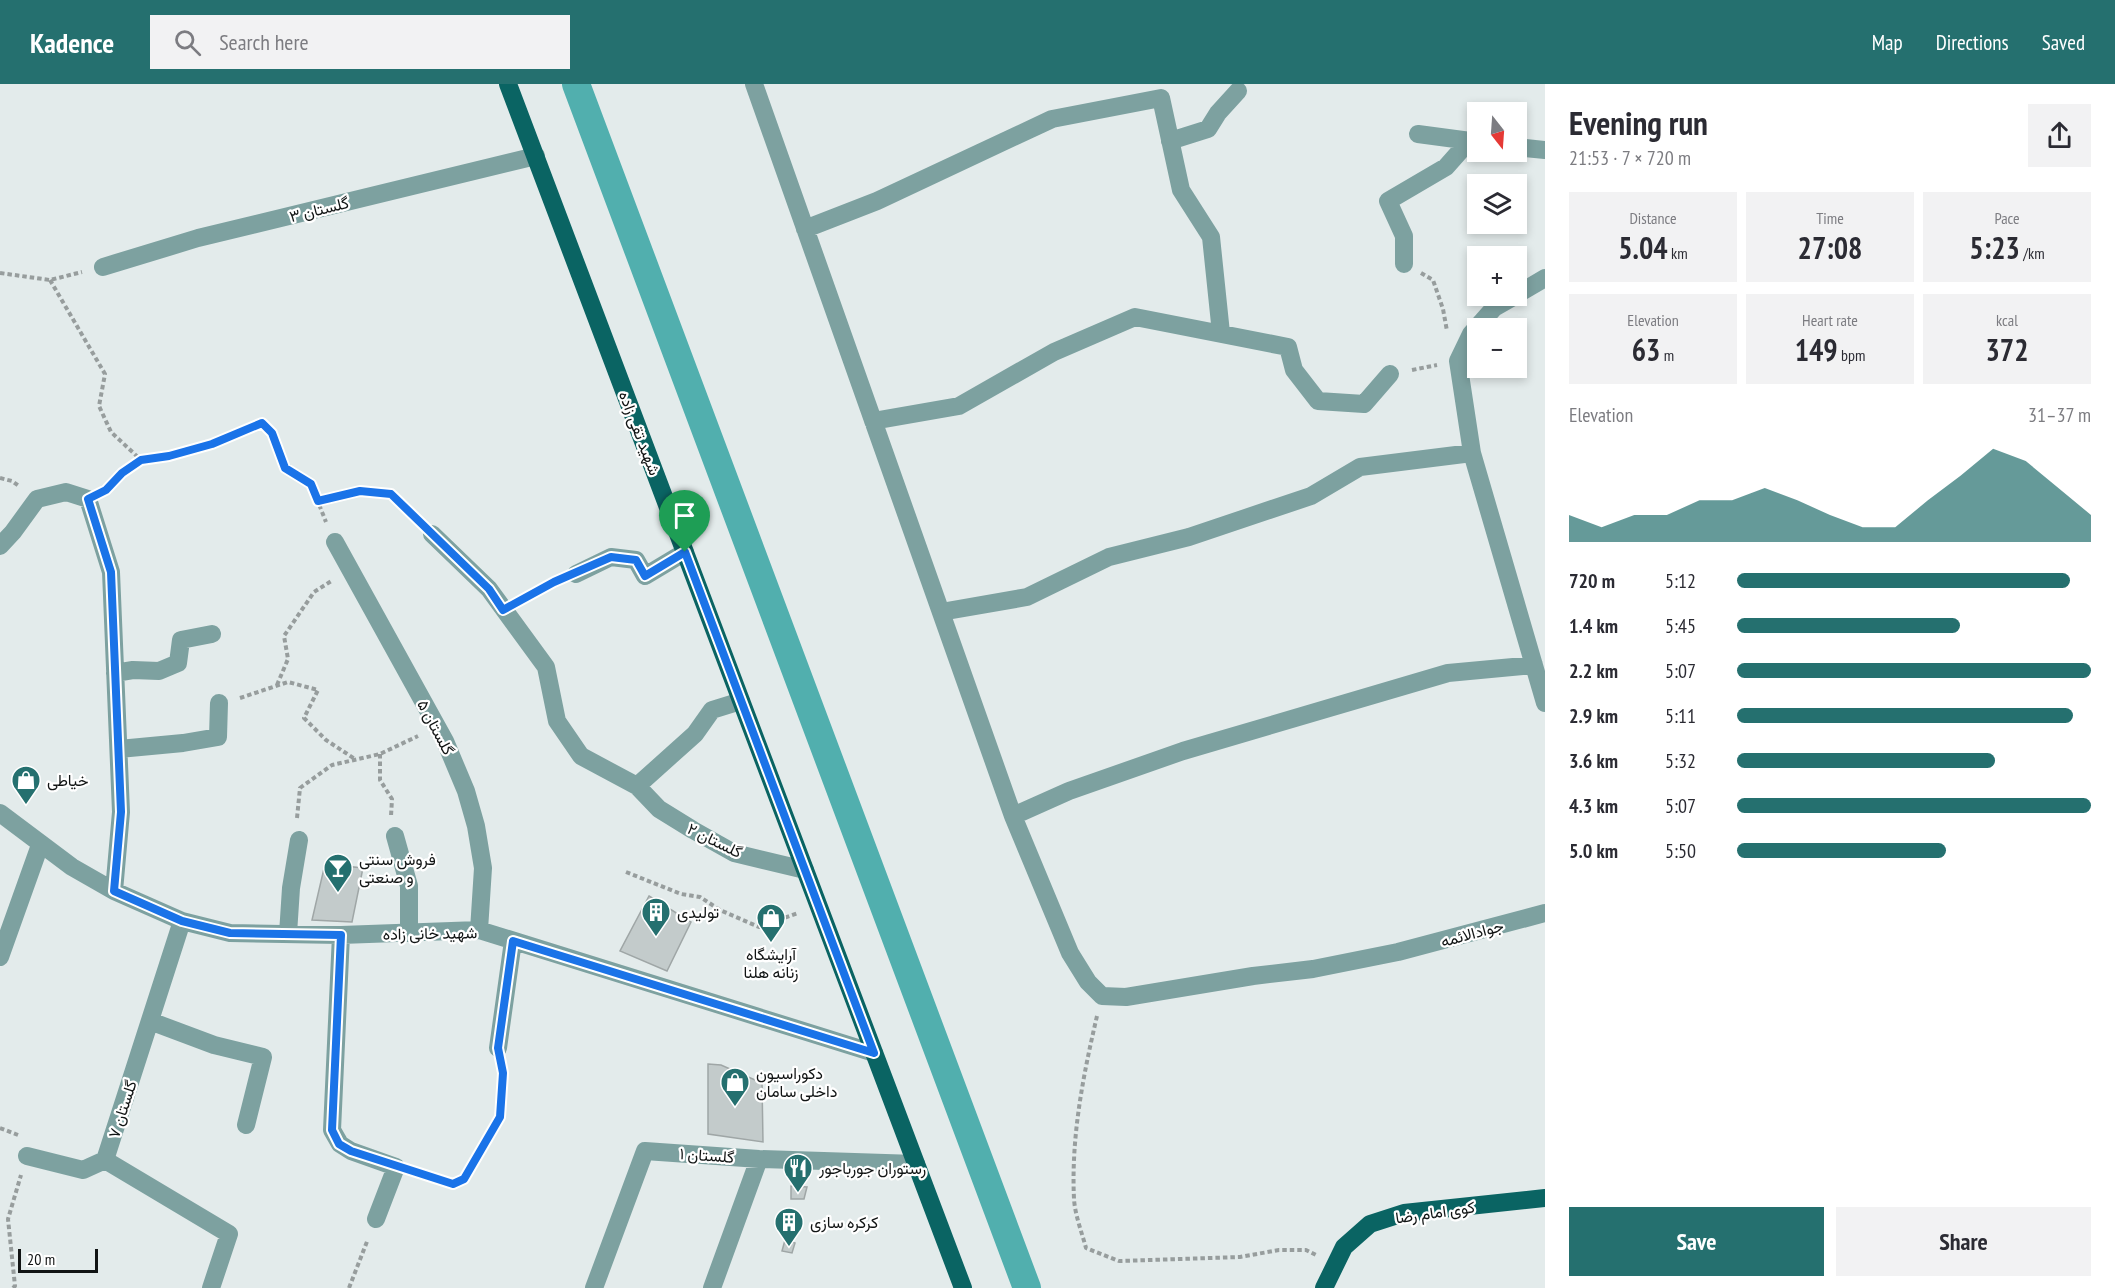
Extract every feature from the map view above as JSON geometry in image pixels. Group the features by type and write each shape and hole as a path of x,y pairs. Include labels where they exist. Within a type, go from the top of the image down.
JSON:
{"main road":[{"name":"شهید تقی زاده","path":"508,84 963,1288"},
{"name":"کوی امام رضا","path":"1324,1288 1344,1247 1370,1224 1404,1214 1545,1198"}],"street":[{"path":"754,84 1013,816 1070,953 1088,982 1102,996"},
{"path":"1170,141 1208,129 1218,113 1238,91"},
{"path":"805,229 878,201 1052,119 1161,98 1181,190 1211,237 1221,333"},
{"path":"1418,134 1467,140"},
{"path":"1404,264 1404,236 1388,201 1446,167 1467,147"},
{"path":"1527,148 1545,150"},
{"name":"گلستان ۳","path":"103,267 198,238 536,156"},
{"path":"1527,289 1545,278"},
{"path":"1497,306 1471,334 1458,361 1472,453 1545,703"},
{"path":"873,421 959,406 1054,352 1135,317 1288,347 1294,370 1318,401 1364,404 1390,374"},
{"path":"941,612 1027,597 1109,557 1189,537 1311,496 1360,467 1472,453"},
{"path":"0,546 37,499 66,492 88,499 111,572 121,812 114,891"},
{"name":"گلستان ۲","path":"432,534 489,589 546,667 557,721 581,756 637,786 659,809 734,853 805,870"},
{"name":"گلستان ۵","path":"335,542 437,727 466,791 476,826 483,868 480,930"},
{"path":"576,573 611,557 636,560 645,576 685,552"},
{"path":"116,673 133,670 159,671 178,663 181,639 213,634"},
{"path":"1013,816 1069,791 1183,751 1448,674 1534,665"},
{"path":"637,786 695,734 712,710 741,701"},
{"path":"119,749 218,737 219,703"},
{"name":"شهید خانی زاده","path":"0,813 72,867 114,891 182,921 230,933 341,935 480,930 874,1053"},
{"path":"395,836 409,886 409,933"},
{"path":"288,934 291,888 299,840"},
{"path":"0,957 40,845"},
{"name":"جوادالائمه","path":"1102,996 1126,997 1253,976 1313,969 1398,952 1545,913"},
{"name":"گلستان ٧","path":"182,921 105,1160 229,1234 211,1288"},
{"path":"341,935 332,1130 339,1144 351,1151 396,1167 376,1219"},
{"path":"498,1048 513,941"},
{"path":"150,1021 214,1045 263,1057 246,1125"},
{"name":"گلستان ۱","path":"594,1288 645,1151 759,1159 916,1164"},
{"path":"27,1156 83,1170 105,1160"},
{"path":"712,1288 759,1159"}],"path":[{"path":"1404,264 1433,280 1443,309 1447,333"},
{"path":"0,273 50,279 103,267"},
{"path":"50,279 105,374 99,406 111,432 141,460"},
{"path":"1390,374 1458,361"},
{"path":"88,499 106,490 122,473 141,460 169,456 212,444 262,423 272,433 285,468 311,484 335,542"},
{"path":"318,501 360,491 391,494 432,534"},
{"path":"277,686 288,659 284,636 314,592 336,579 346,562"},
{"path":"503,610 554,582 576,573"},
{"path":"219,703 288,682 318,690 304,718 326,740 356,759"},
{"path":"299,840 297,809 300,788 332,765 380,754 437,727"},
{"path":"380,754 380,780 392,799 391,827 395,836"},
{"path":"626,872 681,894 700,897 720,910 759,927 819,906"},
{"path":"1102,996 1082,1080 1076,1150 1074,1201 1086,1248 1119,1261 1240,1257 1279,1250 1306,1250 1335,1264"},
{"path":"396,1167 453,1184 464,1179 500,1117 503,1073 498,1048"},
{"path":"13,1288 15,1286 8,1219 27,1156"},
{"path":"349,1288 376,1219"}],"building":[{"name":"فروش سنتی و صنعتی","path":"325,864 363,868 352,922 312,920"},
{"name":"تولیدی","path":"649,896 691,922 667,971 620,951"},
{"name":"دکوراسیون داخلی سامان","path":"708,1064 721,1065 762,1083 763,1142 708,1134"},
{"name":"رستوران جورباجور","path":"791,1186 807,1187 804,1199 791,1199"},
{"name":"کرکره سازی","path":"785,1240 795,1243 792,1253 782,1251"}],"waterway":[{"path":"576,84 1027,1288"}],"place":[{"name":"خیاطی","path":"26,806"},
{"name":"فروش سنتی و صنعتی","path":"338,894"},
{"name":"تولیدی","path":"656,938"},
{"name":"آرایشگاه زنانه هلنا","path":"771,944"},
{"name":"دکوراسیون داخلی سامان","path":"735,1108"},
{"name":"رستوران جورباجور","path":"798,1194"},
{"name":"کرکره سازی","path":"789,1248"}],"route":[{"path":"262,423 272,433 285,468 311,484 318,501 360,491 391,494 489,589 503,610 554,582 611,557 636,560 645,576 685,552 874,1053 513,941 498,1048 503,1073 500,1117 464,1179 453,1184 351,1151 339,1144 332,1130 341,935 230,933 182,921 114,891 121,812 111,572 88,499 106,490 122,473 141,460 169,456 212,444 262,423"}]}
